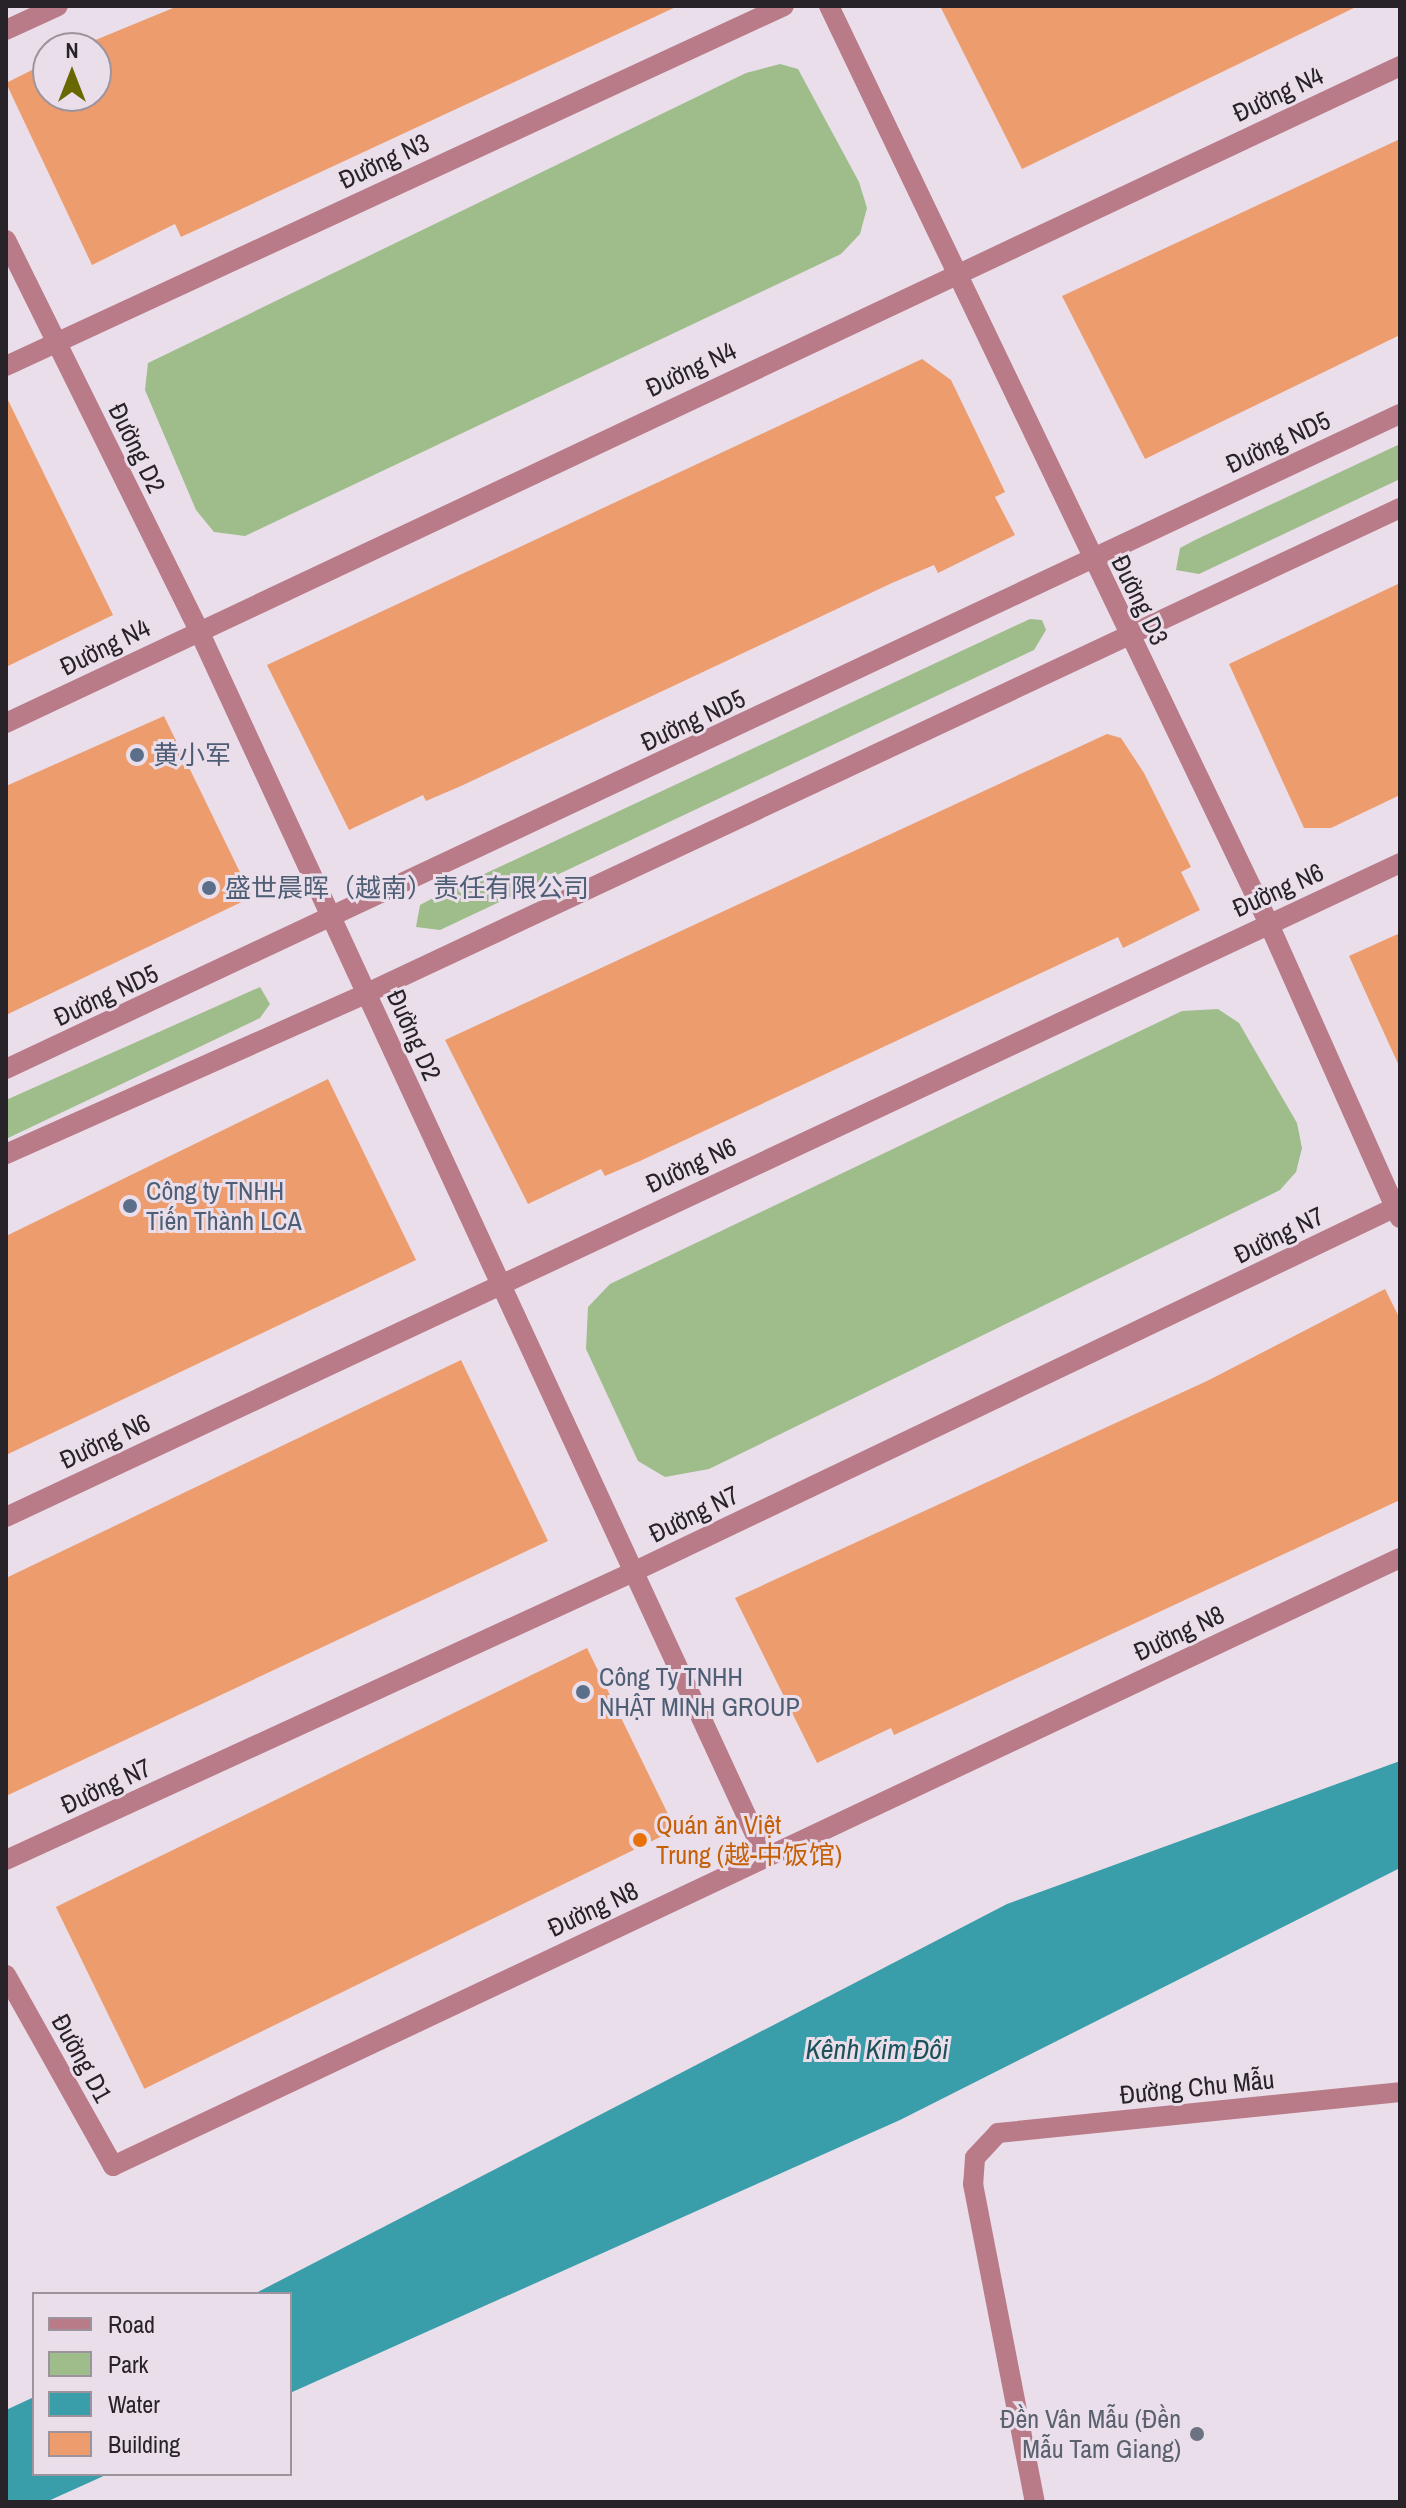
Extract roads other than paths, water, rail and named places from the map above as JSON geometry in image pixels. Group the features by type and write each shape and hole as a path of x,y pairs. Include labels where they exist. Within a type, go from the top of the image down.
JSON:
{"street":[{"path":"6,30 58,6"},
{"name":"Đường N3","path":"6,366 784,6"},
{"name":"Đường D3","path":"829,6 952,273 1268,922 1398,1210"},
{"name":"Đường N4","path":"6,723 952,273 1400,66"},
{"name":"Đường D2","path":"6,240 199,631 631,1573 765,1856"},
{"name":"Đường ND5","path":"6,1069 332,921 1400,414"},
{"path":"6,1154 367,993 1400,508"},
{"name":"Đường N6","path":"6,1517 1268,922 1400,863"},
{"name":"Đường N7","path":"6,1860 631,1573 1398,1210"},
{"name":"Đường N8","path":"113,2166 1400,1558"},
{"name":"Đường D1","path":"6,1975 113,2166"},
{"name":"Đường Chu Mẫu","path":"1035,2502 973,2184 979,2150 998,2133 1400,2092"}],"water":[{"name":"Kênh Kim Đôi","path":"1400,1761 1400,1868 900,2120 292,2392 292,2292 258,2292 1007,1904"},
{"path":"32,2398 32,2476 104,2476 46,2502 6,2502 6,2410"}],"place":[{"name":"黄小军","path":"137,755"},
{"name":"盛世晨晖（越南）责任有限公司","path":"209,888"},
{"name":"Công ty TNHH Tiến Thành LCA","path":"130,1206"},
{"name":"Công Ty TNHH NHẬT MINH GROUP","path":"583,1692"},
{"name":"Quán ăn Việt Trung (越-中饭馆)","path":"640,1840"},
{"name":"Đền Vân Mẫu (Đền Mẫu Tam Giang)","path":"1197,2434"}]}
